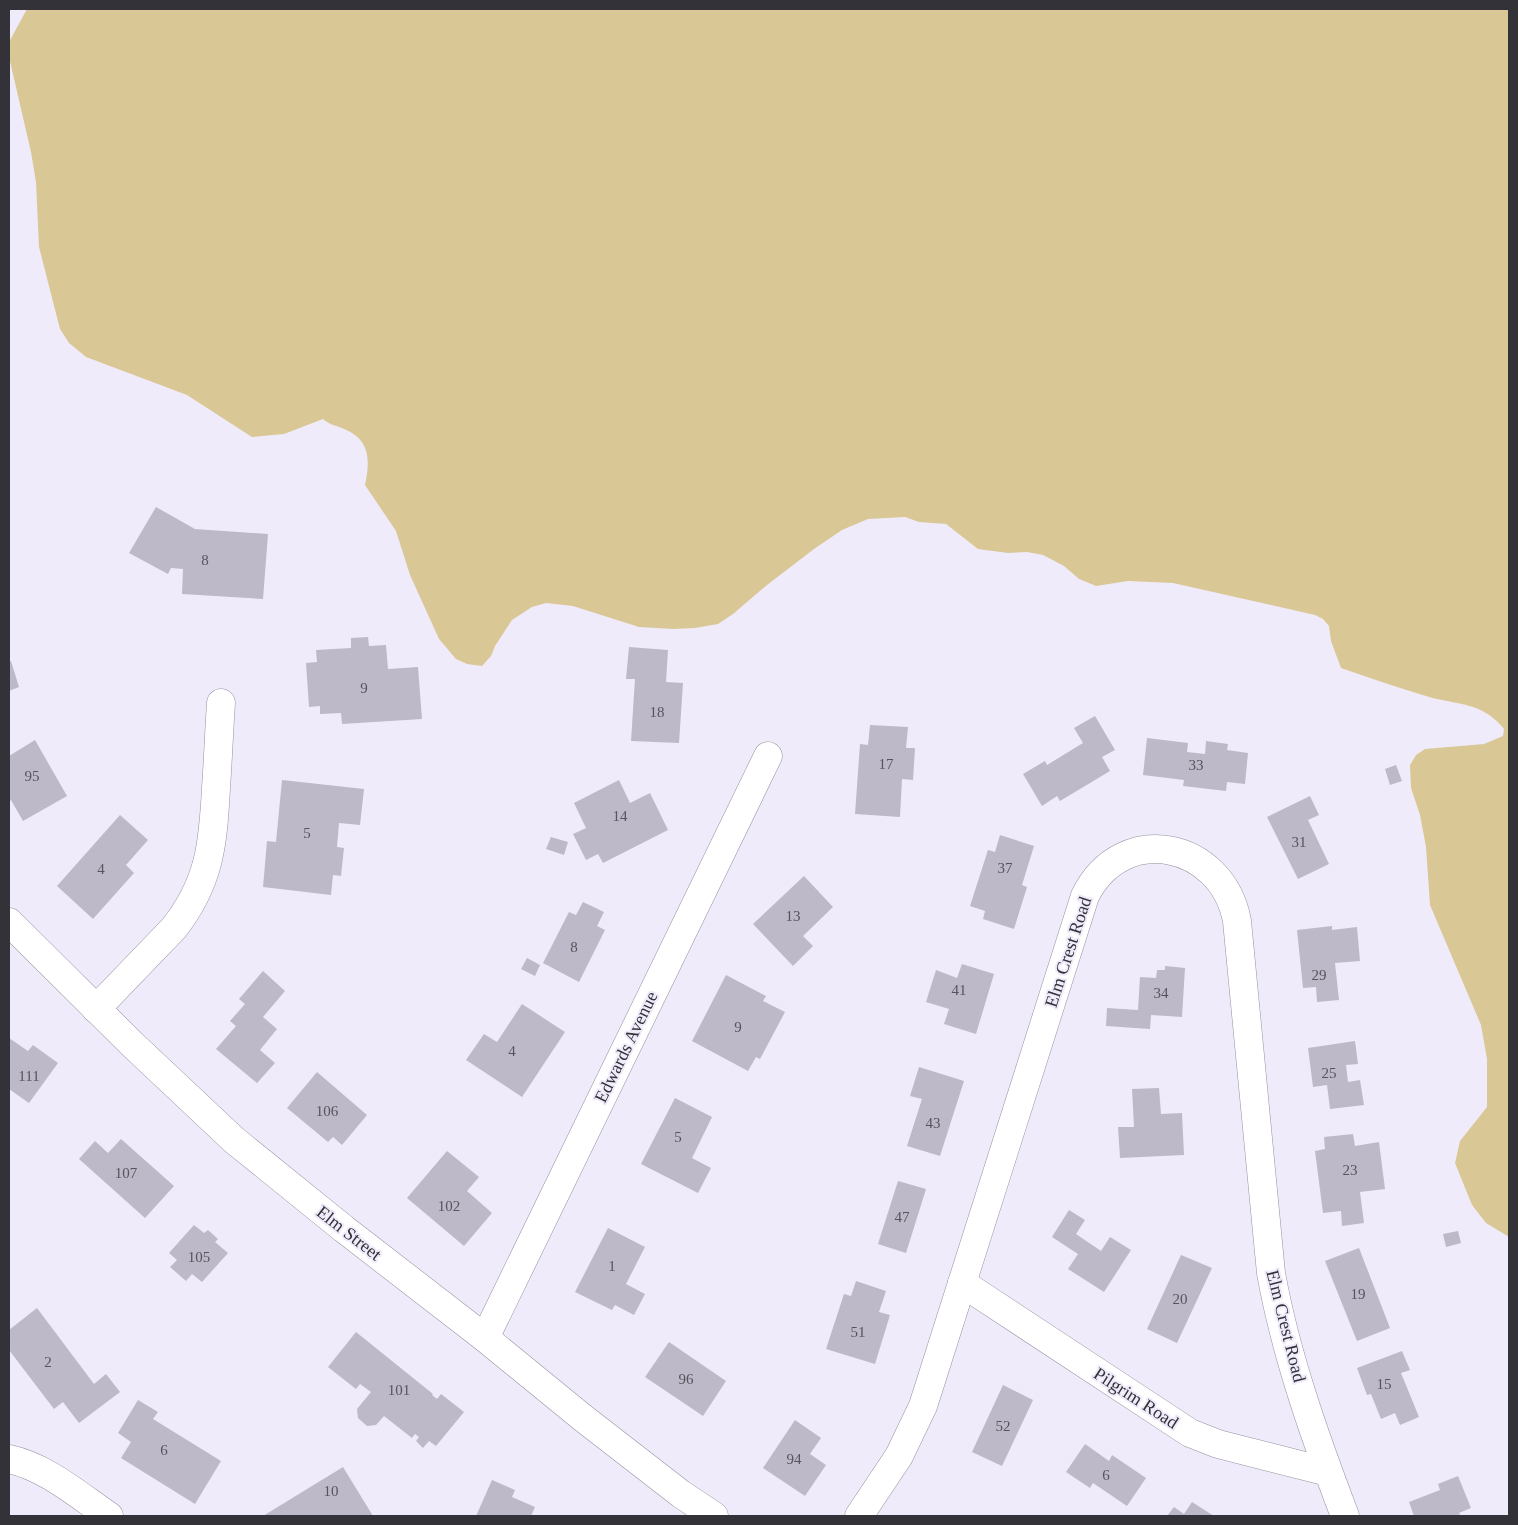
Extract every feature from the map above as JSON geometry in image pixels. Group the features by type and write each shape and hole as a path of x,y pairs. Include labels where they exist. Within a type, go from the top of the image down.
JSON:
{"street":[{"path":"96,1009 174,928 184,916 200,888 213,842 221,703"},
{"name":"Edwards Avenue","path":"485,1338 768,756"},
{"name":"Elm Crest Road","path":"859,1516 894,1464 916,1423 929,1389 1081,905 1089,888 1100,874 1114,862 1138,852 1166,850 1192,857 1207,867 1220,880 1229,895 1235,912 1271,1273 1282,1326 1328,1472 1345,1516"},
{"name":"Elm Street","path":"9,922 96,1009 234,1140 344,1229 485,1338 583,1418 681,1494 714,1516"},
{"name":"Pilgrim Road","path":"962,1282 1190,1433 1218,1444 1328,1472"},
{"path":"9,1459 42,1472 109,1516"}],"shaded area":[{"path":"27,9 1509,9 1509,1237 1486,1223 1472,1205 1455,1163 1460,1141 1487,1107 1487,1059 1481,1025 1430,905 1426,847 1420,815 1411,788 1410,765 1416,755 1425,749 1484,744 1503,736 1504,729 1496,720 1478,709 1429,697 1341,668 1331,641 1329,626 1323,619 1315,615 1173,583 1128,581 1096,586 1079,579 1064,566 1043,555 1027,552 1008,553 978,549 946,524 919,522 905,517 868,519 842,530 814,549 718,624 674,629 639,627 573,606 546,603 532,607 512,620 495,646 491,656 482,666 467,664 456,659 439,639 410,575 396,531 365,485 368,460 364,445 353,434 323,419 284,434 252,437 187,395 86,357 69,343 60,329 39,247 36,182 9,57 9,42"}],"building":[{"path":"156,507 195,529 268,534 263,599 182,594 183,569 171,568 168,574 129,553"},
{"path":"368,637 369,646 386,645 388,669 418,667 422,719 342,724 341,713 320,714 320,706 309,707 306,663 317,662 316,650 351,648 351,638"},
{"path":"629,647 668,650 666,682 683,683 679,743 631,741 635,679 626,679"},
{"path":"11,661 19,687 9,691 9,662"},
{"path":"1095,716 1115,750 1102,757 1110,771 1060,801 1057,796 1042,806 1023,774 1045,761 1047,765 1083,743 1074,728"},
{"path":"870,725 908,727 906,748 915,748 913,780 902,779 900,817 855,814 860,744 868,745"},
{"path":"1147,738 1188,743 1187,752 1205,754 1206,741 1228,744 1227,750 1248,753 1245,784 1227,782 1226,791 1183,786 1184,780 1143,775"},
{"path":"35,740 67,796 23,821 11,800 9,802 9,756"},
{"path":"1396,765 1402,781 1390,785 1385,769"},
{"path":"282,780 364,789 360,825 339,823 337,847 344,848 341,876 333,875 331,895 263,887 267,841 276,842"},
{"path":"619,780 630,803 650,793 668,830 603,863 598,854 586,860 573,834 586,828 574,803"},
{"path":"1310,796 1319,815 1308,820 1329,864 1298,879 1267,817"},
{"path":"120,815 148,840 126,865 134,873 93,919 57,886"},
{"path":"1000,835 1034,846 1022,885 1027,887 1014,929 983,919 985,911 970,906 988,850 995,852"},
{"path":"551,837 568,842 564,855 546,849"},
{"path":"804,876 833,907 803,936 813,946 793,966 753,924"},
{"path":"583,902 604,912 597,926 605,930 579,982 543,963 569,912 576,915"},
{"path":"1332,926 1332,930 1357,927 1360,961 1335,963 1339,1000 1317,1002 1316,987 1303,988 1297,930"},
{"path":"527,958 540,965 535,976 521,969"},
{"path":"962,964 994,974 976,1034 944,1024 949,1009 926,1002 936,970 957,978"},
{"path":"1165,966 1185,968 1182,1017 1151,1015 1150,1029 1106,1026 1107,1008 1138,1010 1140,977 1156,978 1157,970 1165,970"},
{"path":"263,971 285,991 263,1017 277,1029 260,1050 275,1063 257,1083 216,1049 236,1026 230,1021 245,1004 239,999"},
{"path":"726,975 766,996 763,1001 785,1012 760,1059 756,1057 748,1071 692,1041"},
{"path":"522,1004 565,1032 522,1097 466,1060 484,1034 497,1042"},
{"path":"9,1038 28,1051 33,1045 58,1063 29,1103 9,1089"},
{"path":"1355,1041 1358,1064 1346,1065 1348,1082 1360,1080 1364,1105 1330,1109 1327,1085 1313,1087 1308,1048"},
{"path":"919,1067 964,1081 940,1156 907,1146 922,1099 910,1096"},
{"path":"317,1072 367,1115 342,1145 333,1137 328,1142 287,1108"},
{"path":"1159,1088 1161,1114 1182,1113 1184,1155 1120,1158 1118,1127 1134,1127 1132,1089"},
{"path":"675,1098 712,1117 692,1158 711,1168 698,1193 641,1164"},
{"path":"1353,1134 1355,1146 1379,1142 1385,1189 1360,1192 1364,1223 1342,1226 1341,1211 1323,1213 1315,1151 1325,1149 1324,1137"},
{"path":"121,1139 174,1186 145,1218 79,1159 95,1141 108,1153"},
{"path":"447,1151 479,1177 467,1191 492,1213 464,1246 407,1198"},
{"path":"898,1181 926,1189 906,1253 878,1244"},
{"path":"1069,1210 1085,1220 1076,1234 1101,1251 1110,1237 1131,1250 1104,1292 1068,1269 1078,1254 1052,1237"},
{"path":"194,1225 204,1233 208,1230 218,1239 215,1242 228,1253 202,1282 192,1274 186,1281 170,1267 177,1260 169,1253"},
{"path":"608,1228 645,1247 626,1284 645,1294 634,1315 615,1305 612,1310 575,1292"},
{"path":"1458,1231 1461,1243 1446,1247 1443,1234"},
{"path":"1359,1248 1390,1328 1357,1341 1325,1261"},
{"path":"1181,1255 1212,1268 1177,1343 1147,1329"},
{"path":"856,1281 886,1291 879,1312 890,1315 875,1364 826,1349 844,1294 851,1296"},
{"path":"37,1308 94,1384 106,1374 120,1392 79,1423 63,1402 54,1409 9,1350 9,1330"},
{"path":"356,1332 437,1399 441,1394 464,1412 436,1446 429,1441 423,1448 416,1441 419,1437 415,1434 412,1438 384,1416 376,1425 367,1426 358,1418 357,1409 371,1392 360,1384 356,1389 328,1367"},
{"path":"669,1342 726,1381 703,1416 645,1377"},
{"path":"1402,1351 1410,1370 1401,1373 1419,1417 1400,1425 1395,1413 1381,1419 1371,1394 1367,1395 1357,1368"},
{"path":"1003,1385 1033,1400 1002,1466 972,1452"},
{"path":"138,1400 158,1412 153,1419 221,1461 195,1504 121,1458 131,1442 118,1433"},
{"path":"795,1420 821,1438 810,1454 826,1465 805,1496 763,1468"},
{"path":"1085,1444 1109,1461 1112,1455 1146,1478 1127,1506 1093,1483 1090,1488 1066,1472"},
{"path":"343,1467 373,1516 263,1516"},
{"path":"1458,1476 1471,1508 1459,1513 1461,1516 1414,1516 1409,1502 1440,1490 1438,1484"},
{"path":"492,1480 515,1490 512,1497 535,1507 531,1516 476,1516"},
{"path":"1192,1502 1214,1516 1167,1516 1174,1507 1184,1514"}]}
